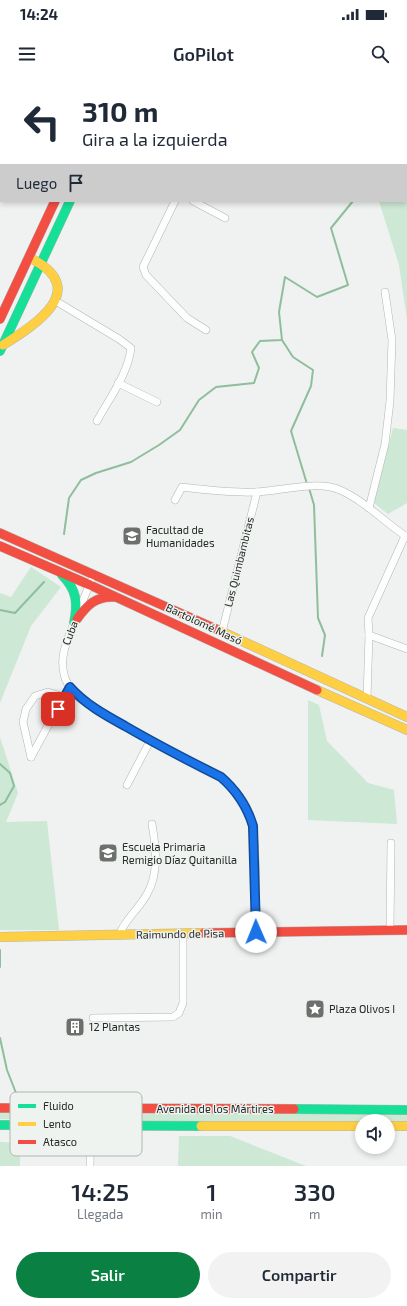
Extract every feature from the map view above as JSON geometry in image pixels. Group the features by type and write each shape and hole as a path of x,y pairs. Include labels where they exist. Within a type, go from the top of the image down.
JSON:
{"main road":[{"path":"0,319 54,202"},
{"path":"1,348 70,202"},
{"path":"1,348 34,325 46,314 58,289 56,278 49,268 28,257"},
{"name":"Bartolomé Masó","path":"0,533 94,574 407,717"},
{"name":"Bartolomé Masó","path":"0,546 90,585 248,659 407,730"},
{"path":"52,568 72,585 77,595 74,623"},
{"path":"74,623 90,603 97,598 116,597"},
{"name":"Raimundo de Pisa","path":"4,937 407,930"},
{"name":"Avenida de los Mártires","path":"0,1108 10,1108"},
{"name":"Avenida de los Mártires","path":"142,1109 407,1110"},
{"name":"Avenida de los Mártires","path":"142,1125 355,1126"},
{"path":"395,1126 407,1126"}],"street":[{"path":"175,202 143,267 146,275 187,318 206,330"},
{"path":"195,202 225,218"},
{"path":"369,508 385,444 390,400 392,340 385,292"},
{"path":"54,300 119,339 130,348 130,358 97,421"},
{"path":"118,383 157,402"},
{"path":"175,500 182,487 231,493 257,492 312,486 338,489 369,508 406,537 368,618 369,635 367,699"},
{"name":"Las Quimbambitas","path":"222,632 257,492"},
{"name":"Cuba","path":"94,574 64,646 63,664 65,677 70,687 80,699 94,709 150,741 221,777 233,788 248,810 253,826 256,932"},
{"path":"369,635 407,649"},
{"path":"64,697 48,692 35,696 26,709 23,722 31,756 70,687"},
{"path":"127,785 150,741"},
{"path":"120,935 124,922 147,895 153,882 155,863 152,824"},
{"path":"390,843 390,930"},
{"path":"93,1018 173,1017 179,1013 182,1003 183,934"},
{"path":"90,1156 90,1166"}],"green space":[{"path":"379,202 407,202 407,319 399,265"},
{"path":"393,428 407,430 407,503 388,514 374,503"},
{"path":"31,567 61,587 31,626 0,703 0,593 11,597"},
{"path":"308,700 319,705 327,741 368,783 394,790 397,824 308,820"},
{"path":"0,737 18,793 6,822 47,821 59,930 0,930"},
{"path":"0,1111 10,1111 10,1119 0,1119"},
{"path":"142,1113 407,1113 407,1121 395,1121 395,1114 355,1114 355,1121 142,1121"},
{"path":"179,1136 230,1136 306,1166 178,1166"},
{"path":"0,1142 10,1142 10,1156 20,1156 20,1166 0,1166"}],"waterway":[{"path":"64,534 69,498 81,480 96,473 131,462 159,445 180,430 199,400 216,387 254,383 259,368 252,352 260,341 282,340 279,312 285,277 317,297 348,285 331,228 352,202"},
{"path":"282,340 293,357 313,370 311,386 291,431 307,484"},
{"path":"309,488 314,505 318,618 325,635 322,656"},
{"path":"0,610 15,613 44,582"},
{"path":"0,764 10,773 14,786 5,802 0,805"},
{"path":"0,950 0,967"},
{"path":"0,1038 7,1070 16,1092"}],"traffic: fast":[{"path":"0,351 70,202"},
{"path":"62,575 71,586 75,597 76,609 74,623"},
{"path":"294,1109 407,1110"},
{"path":"0,1125 10,1125"},
{"path":"142,1126 201,1126"}],"traffic: slow":[{"path":"3,345 41,318 51,307 57,296 57,284 50,272 34,260"},
{"path":"216,629 407,717"},
{"path":"317,690 407,730"},
{"path":"0,937 204,933"},
{"path":"201,1126 355,1126"},
{"path":"395,1126 407,1126"}],"traffic: jam":[{"path":"0,319 55,202"},
{"path":"0,533 216,629"},
{"path":"0,546 90,585 317,690"},
{"path":"77,619 92,602 102,598 114,597"},
{"path":"204,933 407,930"},
{"path":"0,1108 10,1108"},
{"path":"142,1108 294,1109"}],"place":[{"name":"Facultad de Humanidades","path":"132,536"},
{"name":"Escuela Primaria Remigio Díaz Quitanilla","path":"108,853"},
{"name":"Plaza Olivos I","path":"315,1009"},
{"name":"12 Plantas","path":"75,1027"}],"route":[{"path":"58,709 70,687 80,699 94,709 150,741 221,777 230,785 243,801 248,810 253,826 256,932"}]}
